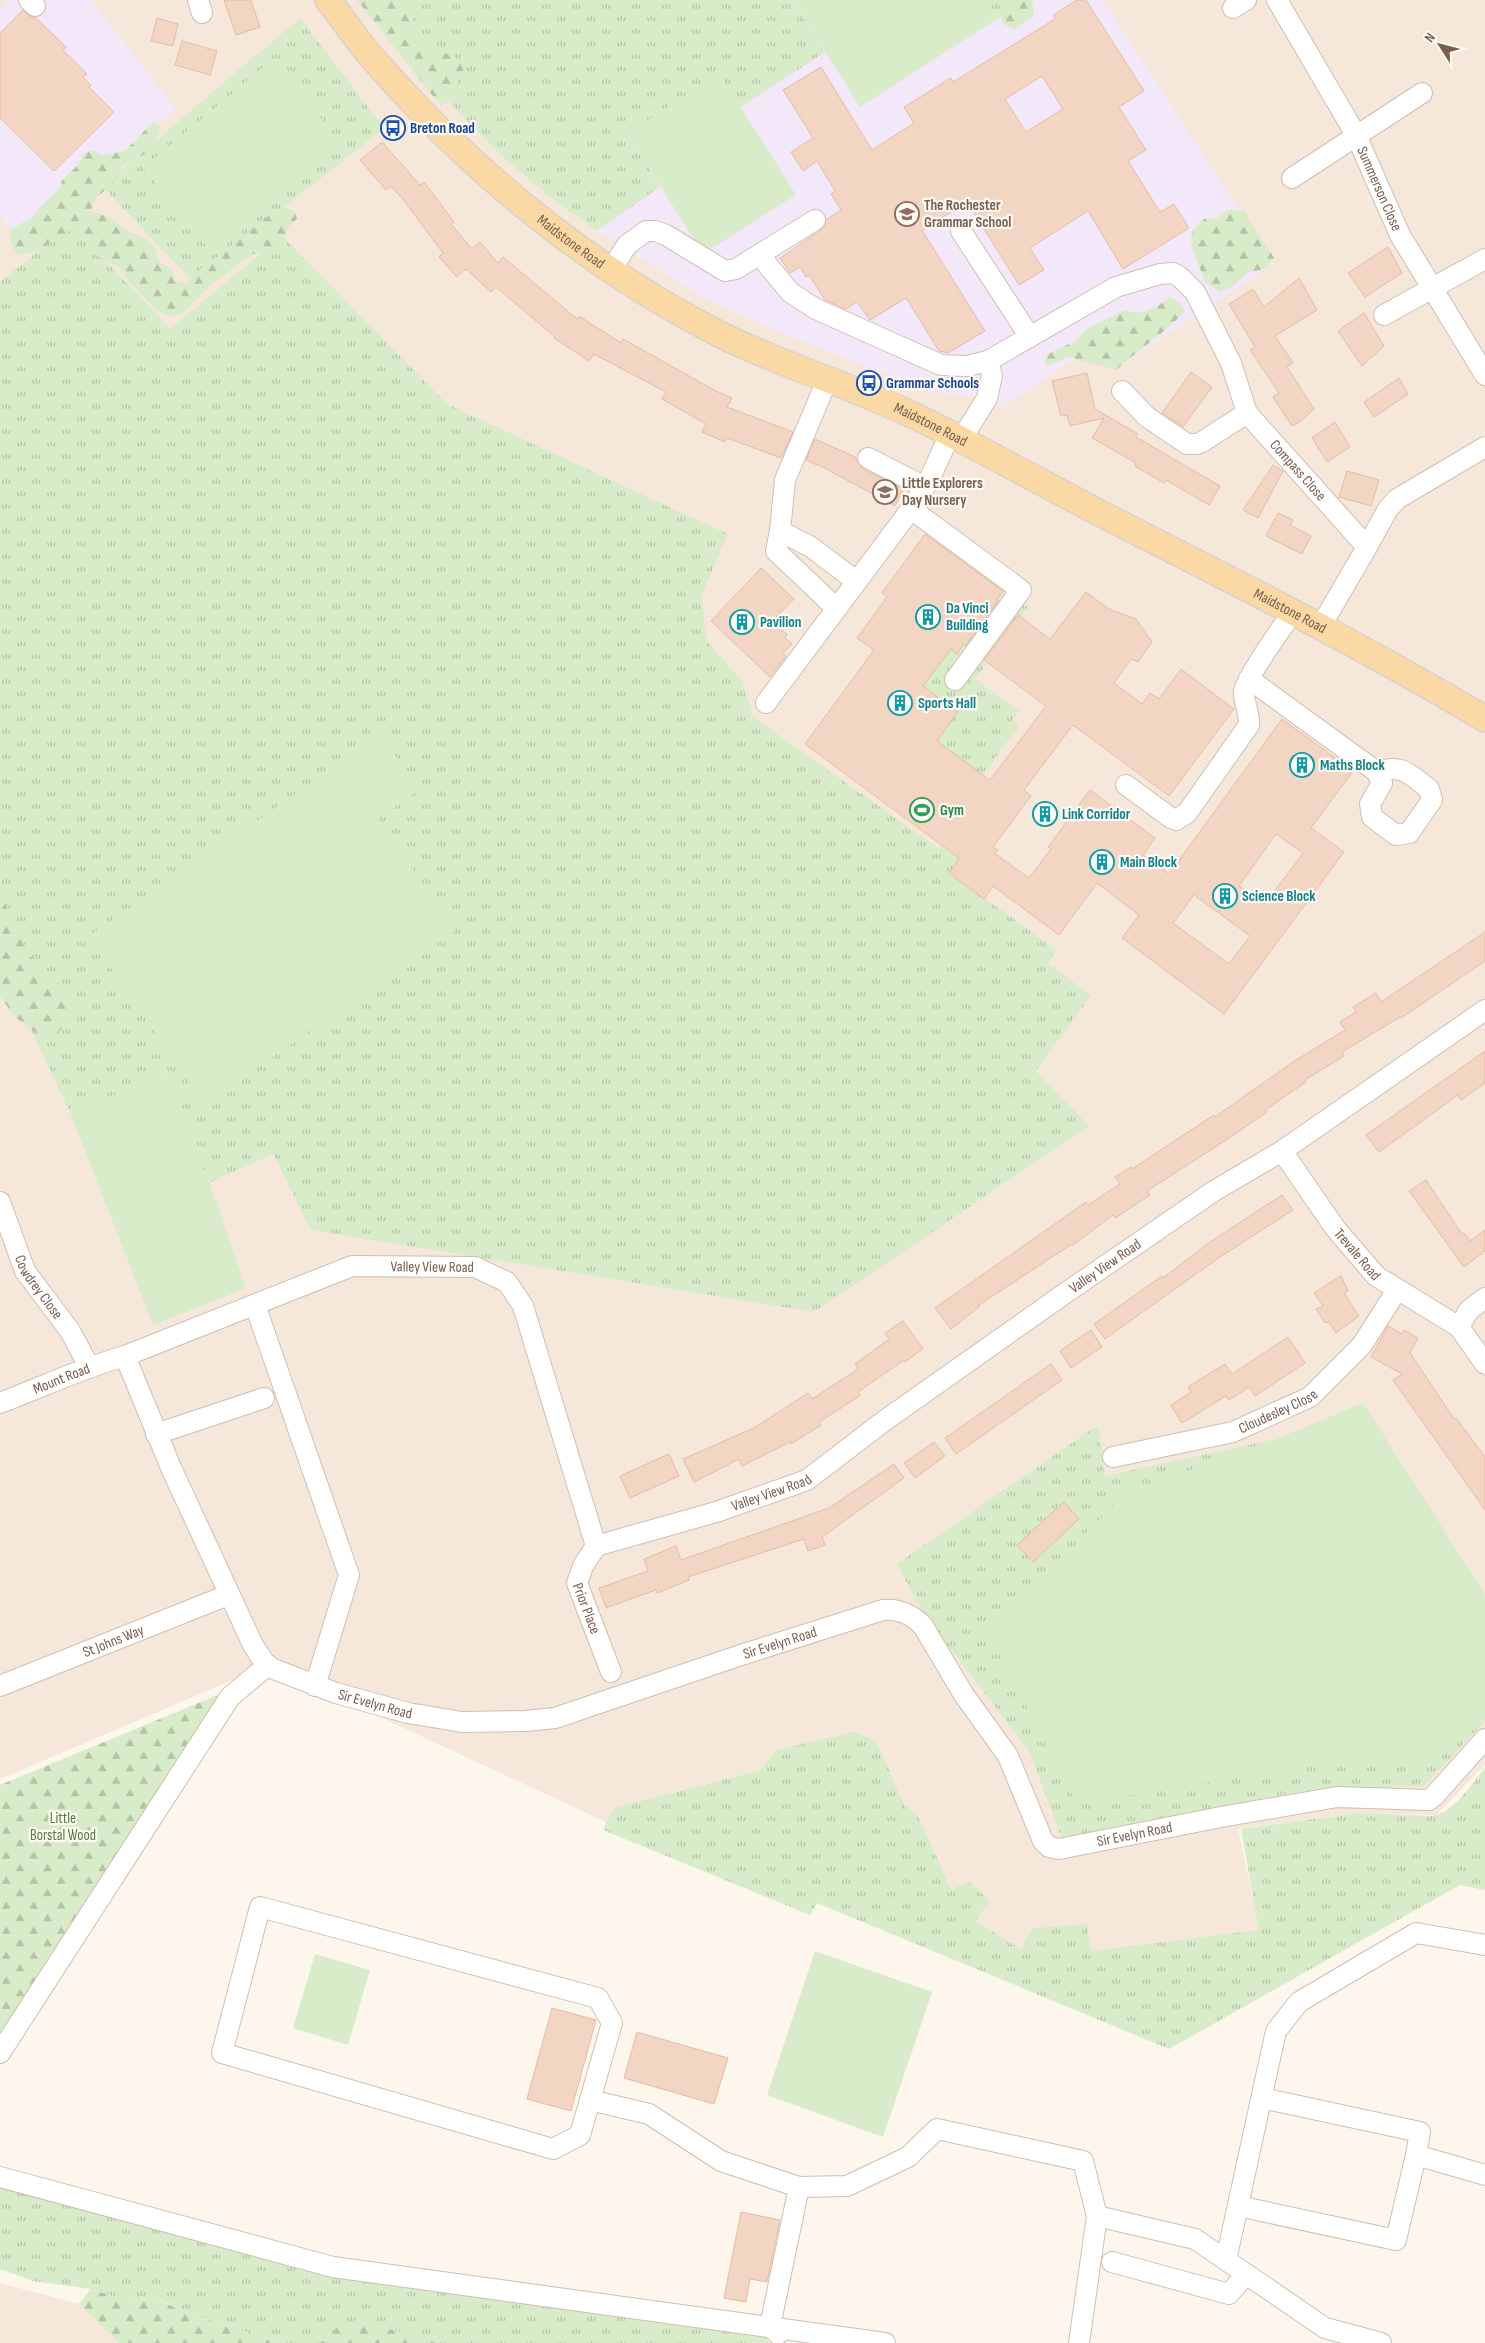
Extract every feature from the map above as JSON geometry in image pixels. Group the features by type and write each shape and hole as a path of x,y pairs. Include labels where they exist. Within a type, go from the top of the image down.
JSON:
{"main road":[{"name":"Maidstone Road","path":"328,0 373,59 464,155 547,226 656,298 724,336 884,402 956,437 1321,626 1485,719"}],"street":[{"name":"Summerson Close","path":"1277,0 1356,135 1400,235 1485,375"},
{"path":"1292,178 1422,93"},
{"path":"611,270 627,245 646,232 656,231 666,235 725,271 736,269 814,220"},
{"path":"961,231 1030,337"},
{"name":"Compass Close","path":"760,254 768,267 791,293 816,309 935,363 967,366 988,361 1116,287 1160,274 1173,274 1180,277 1195,292 1231,363 1247,413 1366,547"},
{"path":"1384,316 1485,259"},
{"path":"766,703 911,509 956,437 987,398 992,376 988,361"},
{"path":"828,378 784,480 780,531 776,551 836,608"},
{"path":"1122,391 1147,417 1187,444 1202,442 1247,413"},
{"path":"1321,626 1388,509 1397,499 1485,447"},
{"path":"868,458 925,487"},
{"path":"911,509 1021,590 955,680"},
{"path":"780,531 811,547 856,581"},
{"path":"1126,785 1171,818 1176,820 1182,818 1232,751 1249,724 1250,714 1244,690 1249,679 1293,612"},
{"path":"1249,679 1377,772"},
{"name":"Valley View Road","path":"125,1356 352,1266 475,1267 507,1282 523,1306 596,1546 716,1512 807,1480 892,1416 1072,1288 1214,1191 1282,1151 1485,1010"},
{"name":"Trevale Road","path":"1282,1151 1335,1228 1376,1276 1459,1327 1485,1364"},
{"name":"Cowdrey Close","path":"0,1202 24,1268 70,1331 89,1366"},
{"name":"Cloudesley Close","path":"1113,1457 1233,1432 1310,1397 1362,1345 1397,1290"},
{"path":"1459,1327 1469,1310 1485,1298"},
{"path":"255,1305 349,1576 315,1686"},
{"path":"0,2053 230,1697 268,1666 249,1639 228,1595 156,1434 125,1356"},
{"name":"Mount Road","path":"0,1403 65,1379 89,1366 125,1356"},
{"path":"156,1434 264,1398"},
{"name":"Prior Place","path":"596,1546 583,1566 577,1583 611,1672"},
{"name":"St Johns Way","path":"0,1686 228,1595"},
{"name":"Sir Evelyn Road","path":"268,1666 315,1686 384,1707 441,1719 477,1722 555,1718 750,1652 883,1610 895,1610 915,1619 923,1626 964,1695 1010,1760 1043,1841 1049,1847 1059,1849 1221,1817 1336,1797 1429,1800 1485,1738"},
{"path":"260,1907 598,1998 612,2023 590,2100 580,2135 553,2148 222,2053 260,1907"},
{"path":"1226,2260 1276,2032 1299,2002 1416,1933 1485,1945"},
{"path":"1238,2206 1396,2240 1416,2155 1420,2132 1262,2098"},
{"path":"590,2100 649,2114 721,2161 799,2188 847,2186 908,2157 937,2129 1083,2161 1097,2216 1079,2343"},
{"path":"1416,2155 1485,2175"},
{"path":"0,2177 333,2267 885,2343"},
{"path":"770,2326 799,2188"},
{"path":"1097,2216 1195,2239 1325,2328 1381,2343"},
{"path":"1112,2262 1229,2294 1246,2274"},
{"path":"770,2326 790,2343"}],"shaded area":[{"path":"0,0 1485,0 1485,1765 1436,1815 1359,1813 1238,1829 1260,1930 1091,1952 1021,1949 976,1921 951,1889 919,1818 905,1806 876,1741 776,1750 760,1770 613,1808 606,1822 268,1665 0,1779"},
{"path":"8,0 91,0 176,109 15,234 0,217 0,8"},
{"name":"The Rochester Grammar School","path":"362,0 1103,0 1274,264 1123,364 1088,351 1001,408 972,396 931,393 768,327 703,298 597,231 548,196 497,152 409,60"},
{"path":"0,2283 79,2304 119,2343 0,2343"}],"green space":[{"path":"357,0 405,0 413,14 413,34 426,48 455,56 464,68 457,84 456,98 440,105"},
{"path":"362,0 798,0 794,3 825,52 741,107 720,75 627,133 660,187 597,231 548,196 497,152 409,60"},
{"path":"798,0 980,0 994,21 860,107 794,2"},
{"path":"980,0 1028,0 994,21"},
{"path":"997,0 1032,0 1034,15 1014,30 1003,23"},
{"path":"300,18 384,128 192,281 102,186"},
{"path":"272,60 342,144 212,252 143,168"},
{"path":"720,74 796,195 703,254 627,133"},
{"path":"154,121 160,127 154,143 142,156 122,166 112,184 97,197 91,211 112,218 124,229 147,240 156,249 158,261 171,269 176,281 187,284 206,263 218,256 276,210 288,208 295,212 297,219 289,226 277,252 253,254 213,283 182,314 169,316 156,310 132,285 120,268 97,256 87,241 72,230 41,248 18,255 10,243 11,229 33,217 40,207 60,188 62,180 79,164 84,153 93,150 102,155 125,151"},
{"path":"1227,210 1244,211 1274,258 1265,269 1249,272 1233,286 1220,292 1205,282 1191,245 1192,231 1204,219 1217,218"},
{"path":"71,224 170,329 282,236 447,404 728,534 701,596 707,642 741,679 753,717 938,848 941,844 960,857 949,873 1056,950 1048,964 1091,995 1036,1071 1089,1126 814,1312 311,1230 273,1154 209,1183 170,1074 70,1112 0,965 0,282"},
{"path":"1169,297 1179,302 1185,311 1169,327 1116,370 1069,357 1047,366 1045,361 1048,354 1075,341 1088,328 1125,310 1138,313 1157,307"},
{"path":"1004,590 1028,607 975,679 1019,711 1012,720 1019,725 983,775 937,741 958,712 923,686 951,649 957,654"},
{"path":"381,735 419,790 378,819 455,931 204,1104 89,936"},
{"path":"0,896 31,957 42,971 64,988 72,1000 74,1008 56,1037 41,1036 15,1017 0,996"},
{"path":"171,1074 246,1288 153,1325 70,1112"},
{"path":"1363,1403 1485,1595 1485,1721 1424,1786 1296,1792 1062,1839 1029,1751 922,1612 897,1564 1098,1425 1105,1476 1277,1439"},
{"path":"1363,1403 1485,1595 1485,1710 1426,1759 1350,1760 1077,1804 989,1634 1125,1493 1277,1439"},
{"name":"Little Borstal Wood","path":"225,1692 0,2039 0,1785"},
{"path":"855,1732 876,1741 905,1806 919,1818 951,1889 971,1882 989,1901 976,1921 1021,1949 1033,1928 1087,1924 1091,1951 1259,1930 1241,1829 1359,1813 1432,1816 1448,1809 1455,1803 1485,1768 1485,1890 1460,1885 1169,2049 817,1903 810,1915 603,1830 613,1808 760,1770 776,1750"},
{"path":"815,1951 932,1992 883,2137 767,2095"},
{"path":"315,1954 370,1970 348,2045 293,2028"},
{"path":"0,2183 340,2275 765,2336 769,2343 438,2343 356,2320 330,2334 321,2343 280,2343 187,2313 158,2299 124,2300 91,2289 33,2281 0,2269"},
{"path":"91,2289 124,2300 157,2299 187,2313 280,2343 119,2343 79,2304"},
{"path":"357,2320 438,2343 321,2343 340,2325"}],"building":[{"path":"224,0 251,0 260,27 236,35"},
{"path":"1077,0 1086,0 1144,91 1119,107 1146,150 1128,161 1160,212 1174,204 1189,228 1123,269 1088,211 1030,248 1044,270 1019,285 967,202 922,230 985,331 948,353 939,351 906,298 870,320 857,302 846,309 825,300 809,275 806,277 800,267 790,273 780,258 821,230 827,219 841,210 831,194 835,191 817,161 803,171 791,152 813,138 783,90 821,67 872,150 914,123 904,107 951,78 953,82 1055,19 1053,15","holes":["1042,76 1063,109 1026,132 1005,99"]},
{"path":"23,10 31,17 36,18 66,47 63,50 87,74 83,77 91,85 89,87 114,112 54,171 0,118 0,33"},
{"path":"157,18 178,24 173,46 151,41"},
{"path":"182,41 217,51 210,75 175,65"},
{"path":"382,142 420,185 424,182 454,222 451,224 472,249 480,242 498,263 503,257 577,319 579,316 621,343 623,339 714,390 732,398 727,407 793,432 781,458 727,438 725,442 702,432 706,424 662,399 666,392 594,354 589,361 554,338 496,287 491,292 466,269 457,277 439,257 443,253 402,198 391,186 386,190 360,160"},
{"path":"1388,247 1402,273 1365,297 1348,273"},
{"path":"1299,278 1317,310 1275,336 1293,363 1287,367 1314,409 1301,421 1292,426 1273,397 1279,393 1250,350 1255,347 1229,304 1253,289 1264,307"},
{"path":"1364,313 1384,346 1362,366 1338,331"},
{"path":"1191,372 1212,387 1183,427 1162,413"},
{"path":"1087,373 1095,409 1138,434 1136,437 1220,486 1209,505 1166,480 1164,483 1135,466 1136,463 1092,438 1104,418 1070,426 1067,415 1061,416 1052,381"},
{"path":"1399,378 1408,394 1374,417 1364,402"},
{"path":"1335,422 1350,447 1327,462 1312,438"},
{"path":"815,439 855,457 863,469 903,489 895,506 806,460"},
{"path":"1273,465 1283,471 1258,518 1243,510"},
{"path":"1347,471 1379,480 1371,506 1339,497"},
{"path":"1278,513 1293,520 1290,525 1311,536 1302,554 1266,536"},
{"path":"925,534 1003,591 997,599 998,601 966,645 964,644 957,654 951,649 923,686 958,712 937,741 990,780 1046,706 984,660 1018,615 1050,639 1086,592 1109,609 1136,619 1152,642 1138,662 1131,659 1114,683 1142,704 1150,693 1159,699 1181,669 1234,709 1169,796 1073,725 1024,790 1031,796 993,847 998,850 994,853 1029,878 1051,849 1048,847 1090,790 1155,838 1143,855 1169,874 1282,719 1353,771 1311,828 1344,852 1224,1014 1122,938 1139,915 1097,883 1059,935 993,886 984,899 949,873 959,858 805,744 874,650 857,638 887,597 882,593","holes":["1276,834 1303,853 1265,904 1239,886","1194,895 1250,936 1229,964 1173,923"]},
{"name":"Pavilion","path":"761,568 794,599 772,621 787,635 785,638 792,644 783,653 786,656 770,677 711,621"},
{"path":"1485,932 1485,961 1401,1018 1342,1052 1344,1056 1305,1080 1306,1082 1265,1110 1267,1112 1147,1191 1150,1195 1115,1218 1113,1215 1073,1245 979,1305 951,1329 935,1308 1086,1202 1088,1205 1120,1184 1115,1177 1131,1167 1132,1169 1214,1115 1215,1117 1293,1062 1345,1030 1340,1022 1356,1012 1353,1007 1376,993 1381,1002"},
{"path":"1485,1051 1485,1083 1461,1100 1458,1095 1379,1152 1366,1135"},
{"path":"1426,1180 1462,1234 1464,1233 1470,1241 1485,1230 1485,1251 1464,1267 1409,1191"},
{"path":"1282,1195 1293,1210 1220,1257 1105,1339 1094,1324 1162,1276 1163,1278 1210,1242"},
{"path":"1341,1276 1348,1291 1344,1293 1359,1316 1336,1333 1329,1322 1325,1323 1316,1309 1323,1306 1314,1293"},
{"path":"903,1321 923,1349 858,1392 860,1396 819,1422 821,1425 791,1444 790,1442 742,1466 739,1459 694,1482 683,1459 754,1428 808,1393 812,1399 858,1369 855,1364 889,1339 885,1333"},
{"path":"1388,1326 1402,1334 1404,1330 1418,1338 1410,1353 1454,1419 1456,1418 1485,1457 1485,1510 1393,1380 1402,1374 1371,1357"},
{"path":"1091,1330 1102,1347 1071,1368 1060,1351"},
{"path":"1288,1337 1305,1363 1255,1396 1249,1387 1229,1400 1226,1396 1182,1423 1171,1405 1191,1392 1188,1387 1225,1364 1232,1374"},
{"path":"1051,1364 1062,1380 956,1454 945,1438"},
{"path":"934,1442 945,1456 915,1478 904,1463"},
{"path":"669,1454 679,1476 630,1498 620,1476"},
{"path":"894,1464 904,1478 822,1537 825,1545 808,1551 804,1539 688,1577 689,1580 657,1593 656,1590 606,1608 599,1588 648,1571 644,1559 676,1546 681,1560 829,1508"},
{"path":"1064,1502 1079,1519 1033,1562 1017,1545"},
{"path":"552,2008 596,2020 571,2111 527,2099"},
{"path":"637,2032 728,2058 714,2104 624,2078"},
{"path":"741,2212 780,2220 767,2282 750,2279 746,2302 724,2298"}],"place":[{"name":"Breton Road","path":"393,128"},
{"name":"The Rochester Grammar School","path":"907,214"},
{"name":"Grammar Schools","path":"869,383"},
{"name":"Little Explorers Day Nursery","path":"885,492"},
{"name":"Da Vinci Building","path":"928,617"},
{"name":"Pavilion","path":"742,622"},
{"name":"Sports Hall","path":"900,703"},
{"name":"Maths Block","path":"1302,765"},
{"name":"Gym","path":"922,810"},
{"name":"Link Corridor","path":"1045,814"},
{"name":"Main Block","path":"1102,862"},
{"name":"Science Block","path":"1225,896"}]}
